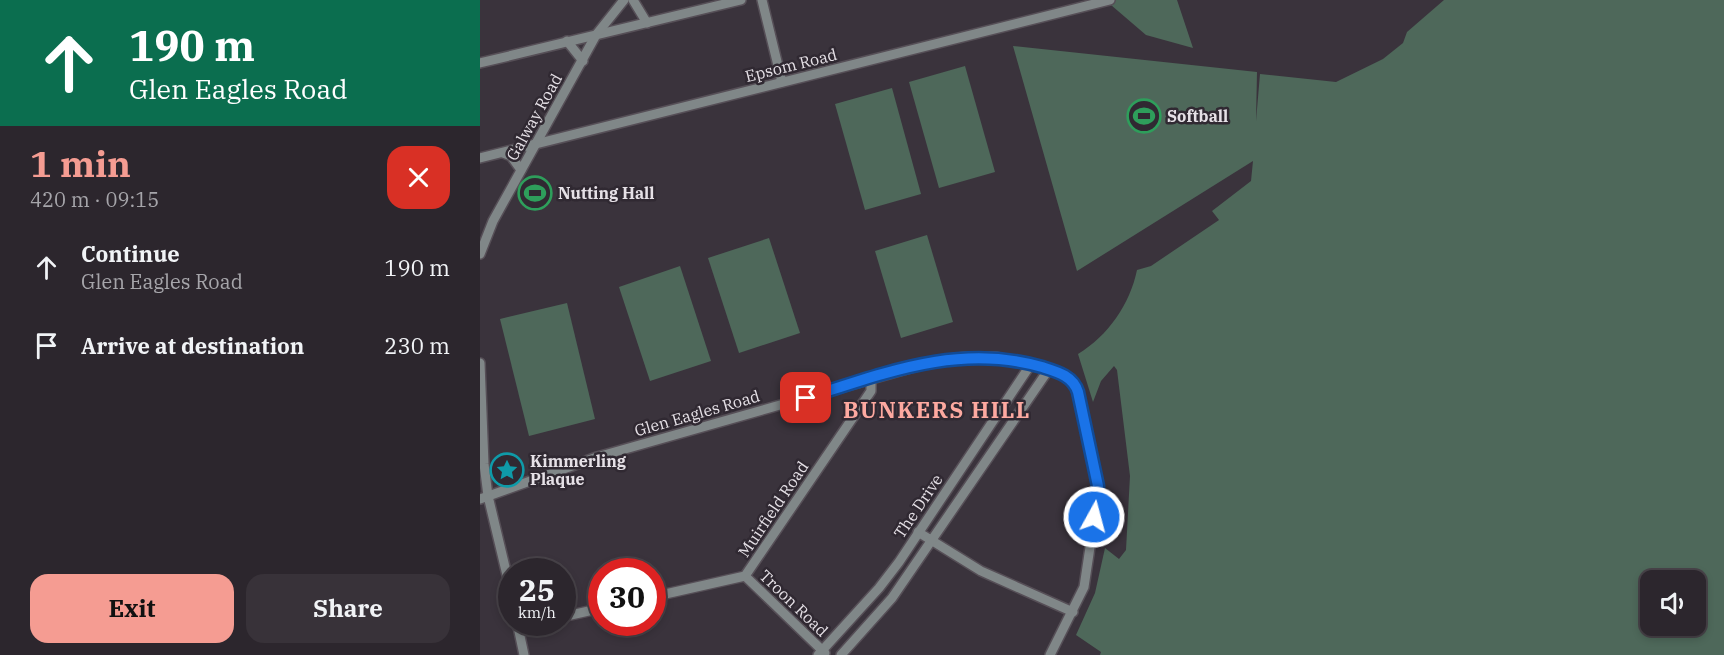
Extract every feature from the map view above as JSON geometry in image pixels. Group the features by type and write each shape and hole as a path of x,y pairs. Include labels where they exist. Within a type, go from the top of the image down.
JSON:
{"street":[{"name":"Galway Road","path":"480,254 493,221 596,35 624,0"},
{"path":"633,0 647,24"},
{"path":"480,63 741,0"},
{"path":"762,0 782,82"},
{"name":"Epsom Road","path":"480,159 1110,0"},
{"path":"567,41 583,61"},
{"path":"503,153 511,156 521,171"},
{"name":"Glen Eagles Road","path":"484,497 597,456 935,361 967,357 996,357 1049,369 1064,375 1075,384 1098,486 1084,587 1050,655"},
{"path":"480,363 484,497 501,558"},
{"name":"The Drive","path":"822,654 879,588 1031,364"},
{"name":"The Drive","path":"841,655 892,598 1049,369"},
{"name":"Muirfield Road","path":"666,594 745,576 871,391 871,378"},
{"path":"918,532 981,571 1073,612"},
{"name":"Troon Road","path":"745,576 822,654"},
{"path":"520,636 524,655"}],"green space":[{"path":"1114,0 1177,0 1193,48 1146,35 1111,5"},
{"path":"1444,0 1724,0 1724,655 1100,655 1101,652 1076,635 1095,593 1105,548 1119,559 1126,550 1130,476 1117,370 1114,366 1101,381 1093,402 1078,354 1099,338 1116,318 1129,295 1137,270 1151,266 1219,220 1212,211 1251,181 1253,161 1077,271 1013,46 1257,72 1256,121 1260,74 1336,82 1383,59 1403,43 1407,32"},
{"path":"965,66 995,172 939,188 909,82"},
{"path":"892,88 921,194 865,210 835,104"},
{"path":"927,235 953,322 901,338 875,251"},
{"path":"769,238 800,333 739,353 708,258"},
{"path":"680,266 711,361 650,381 619,287"},
{"path":"567,303 595,419 529,436 500,319"}],"place":[{"name":"Softball","path":"1144,116"},
{"name":"Nutting Hall","path":"535,193"},
{"name":"Kimmerling Plaque","path":"507,470"}],"district":[{"name":"BUNKERS HILL","path":"937,409"}],"route":[{"path":"806,398 909,367 967,357 996,357 1058,372 1075,384 1078,392 1097,478 1098,494 1094,517"}]}
